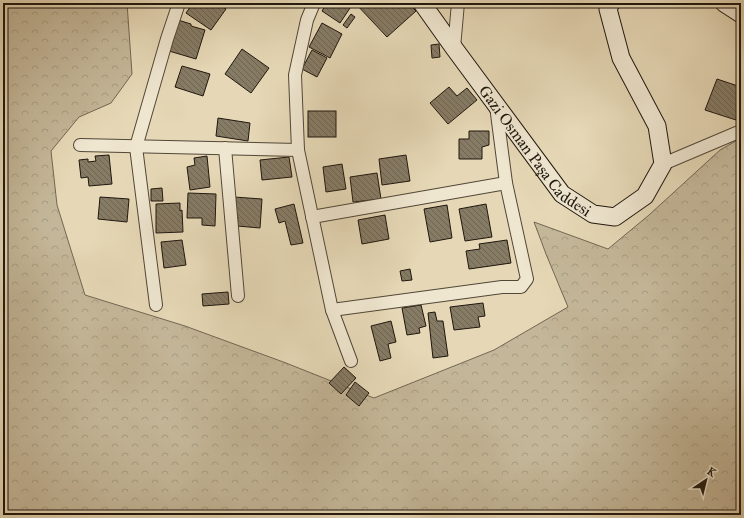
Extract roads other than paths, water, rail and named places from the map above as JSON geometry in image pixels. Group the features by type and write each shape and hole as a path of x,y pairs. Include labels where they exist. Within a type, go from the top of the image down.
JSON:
{"street":[{"path":"156,305 136,147 179,3"},
{"path":"314,3 307,20 296,75 298,150 332,310 351,361"},
{"name":"Gazi Osman Paşa Caddesi","path":"422,3 562,194 593,214 616,217 645,196 663,164"},
{"path":"454,48 458,3"},
{"path":"611,3 608,9 621,58 657,126 663,164 741,131"},
{"path":"724,3 741,14"},
{"path":"332,310 502,287 521,287 527,279 506,183 495,104"},
{"path":"80,145 298,150"},
{"path":"225,148 238,296"},
{"path":"312,217 506,183"}]}
